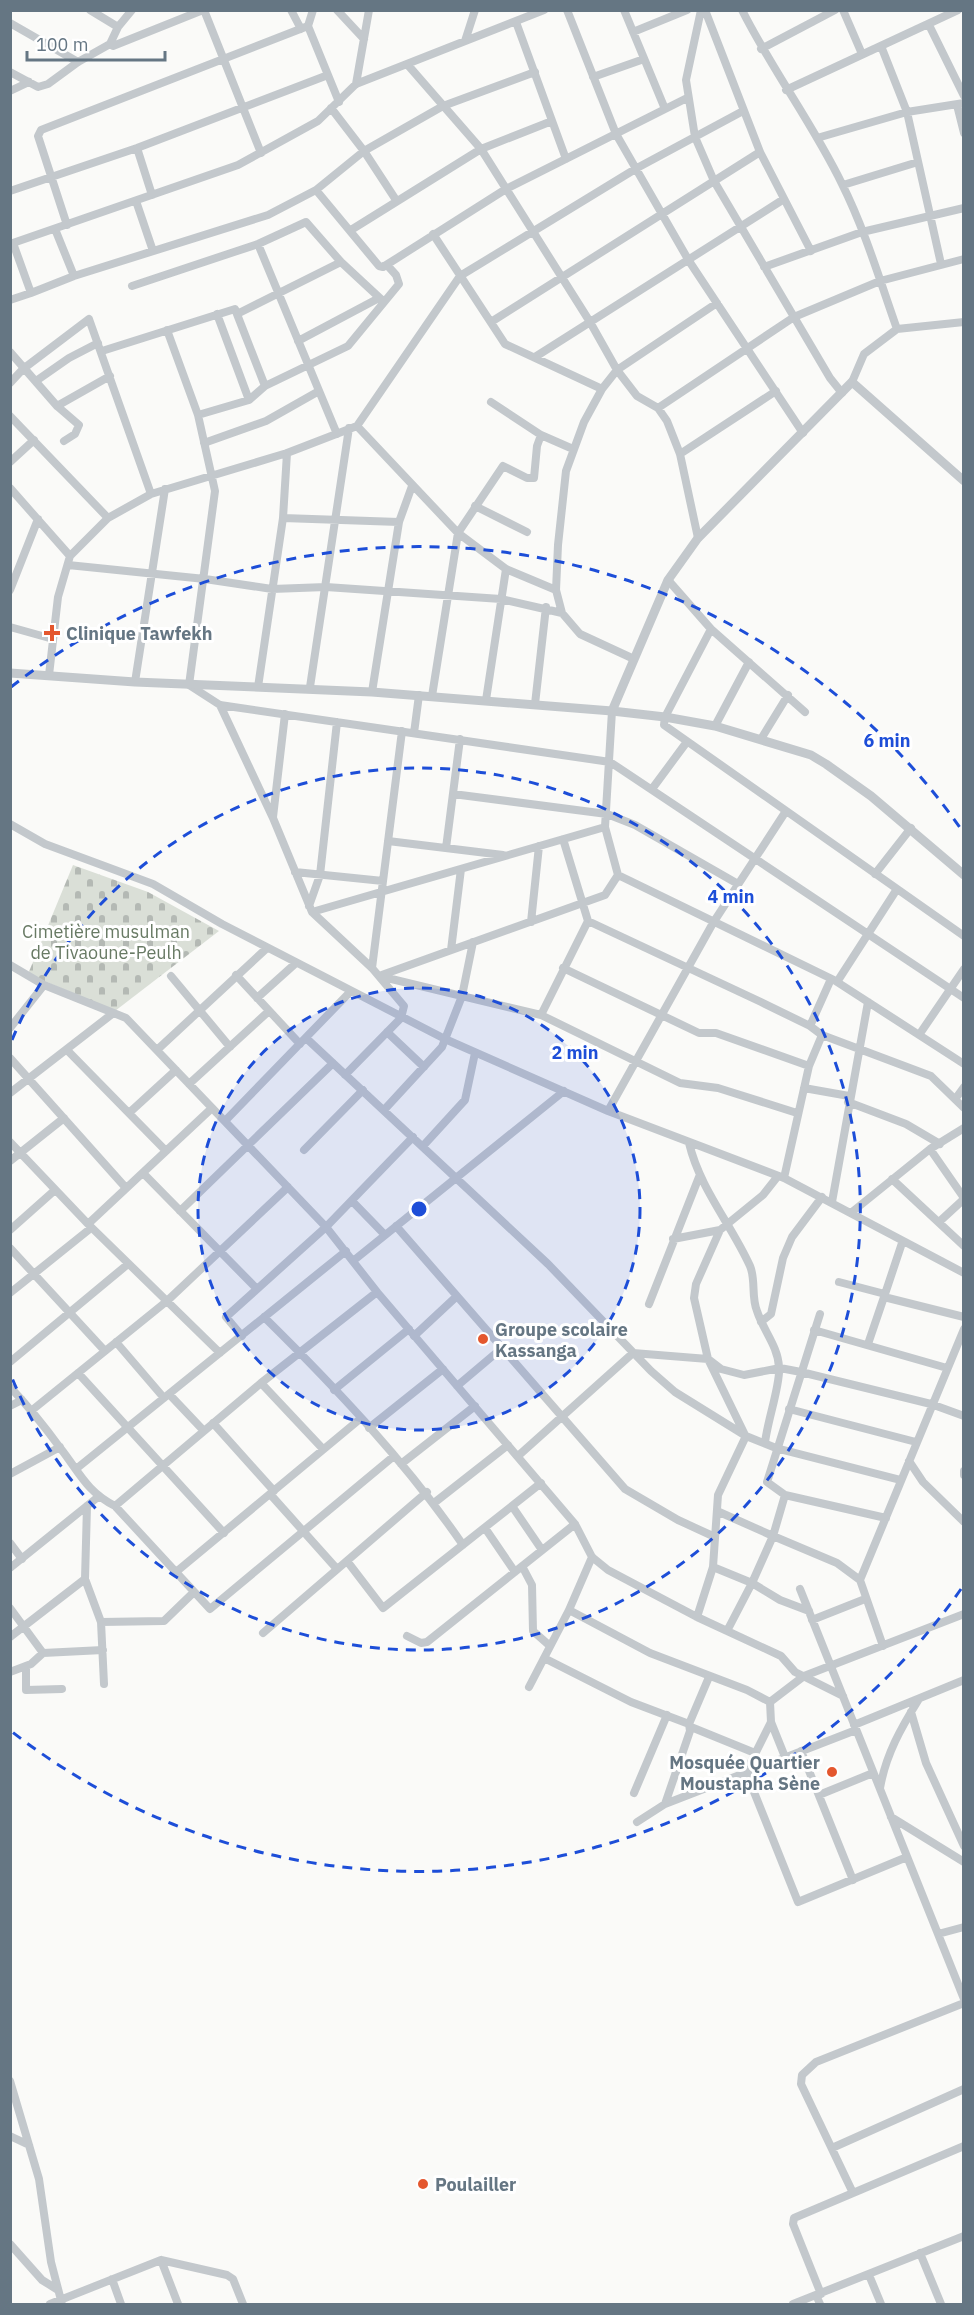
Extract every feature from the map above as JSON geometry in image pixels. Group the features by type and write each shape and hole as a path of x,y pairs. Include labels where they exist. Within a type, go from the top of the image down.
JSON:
{"street":[{"path":"90,10 118,27"},
{"path":"10,72 38,87 48,84 78,62 110,44 118,27 132,10"},
{"path":"110,44 113,46 203,10 261,153"},
{"path":"291,10 305,27 339,102"},
{"path":"67,225 38,136 45,128 305,27 313,10"},
{"path":"337,10 364,39"},
{"path":"356,84 369,10"},
{"path":"465,41 476,10"},
{"path":"32,293 12,244 238,165 318,121 356,84 516,22 524,14 544,10"},
{"path":"567,10 615,134 637,168 688,261 803,433"},
{"path":"624,10 665,109"},
{"path":"633,32 687,10"},
{"path":"703,10 686,80 687,98 695,137 714,181 794,317 842,393"},
{"path":"703,10 760,152 811,251"},
{"path":"742,10 761,49 817,138 843,185 897,329"},
{"path":"761,49 835,10"},
{"path":"843,10 862,54"},
{"path":"786,90 958,10"},
{"path":"10,22 78,62"},
{"path":"516,22 566,159"},
{"path":"929,25 963,96"},
{"path":"881,46 907,112 941,264"},
{"path":"593,77 644,59"},
{"path":"407,64 481,149 590,322 617,370 637,396 658,408 667,421 680,454 698,538"},
{"path":"10,300 74,276 268,215 315,190 364,151 443,106 534,72"},
{"path":"10,191 137,148 328,75"},
{"path":"10,91 29,82"},
{"path":"315,190 379,266 387,265 506,189 687,98"},
{"path":"817,138 907,112 960,104 963,133"},
{"path":"332,108 396,200"},
{"path":"310,687 336,518 353,427 460,276 637,168 743,111"},
{"path":"351,230 481,149 552,121"},
{"path":"137,148 152,195"},
{"path":"491,322 760,152"},
{"path":"843,185 918,162"},
{"path":"535,357 784,199"},
{"path":"136,201 153,251"},
{"path":"764,267 862,232 963,208"},
{"path":"132,286 258,244 306,222 341,262 381,300"},
{"path":"56,229 74,276"},
{"path":"433,234 505,344 602,389"},
{"path":"258,244 337,434"},
{"path":"658,408 794,317 880,280 963,259"},
{"path":"237,314 341,262"},
{"path":"198,415 249,400 265,386 348,346 381,300 399,284 396,275 387,265"},
{"path":"298,341 381,300"},
{"path":"634,659 580,634 562,613 556,590 558,544 566,471 573,449 602,389 617,370 717,303"},
{"path":"36,381 69,358 235,309 265,386"},
{"path":"217,314 249,400"},
{"path":"10,383 23,369 87,318 92,321 151,494"},
{"path":"963,322 897,329 864,354 852,382 698,538 668,580 612,711 605,827 618,875 834,980 963,1064"},
{"path":"167,330 198,415 215,491 189,685"},
{"path":"10,352 57,406 79,425 75,434 64,441"},
{"path":"57,406 110,376"},
{"path":"852,382 963,482"},
{"path":"204,443 266,421 319,391"},
{"path":"680,454 776,391"},
{"path":"491,402 541,435 573,449"},
{"path":"10,417 108,518"},
{"path":"49,675 58,597 69,561 108,518 151,494 287,453 353,427"},
{"path":"353,427 458,533 506,569 556,590"},
{"path":"432,696 446,595 458,533 503,466 527,478 534,478 537,446 541,435"},
{"path":"10,462 34,440"},
{"path":"258,687 283,518 287,453"},
{"path":"372,692 399,522 412,486"},
{"path":"10,488 38,519 69,561 272,589 326,587 501,599 546,607 562,613"},
{"path":"135,682 165,489"},
{"path":"475,506 527,532"},
{"path":"283,518 336,518 399,522"},
{"path":"10,590 38,519"},
{"path":"486,700 506,569"},
{"path":"668,580 711,629 805,712"},
{"path":"535,705 546,607"},
{"path":"10,627 53,639"},
{"path":"711,629 665,717 664,725 686,743 963,936"},
{"path":"715,726 749,662"},
{"path":"10,674 189,685 310,687 419,695 612,711 715,726 811,755 834,768 911,828 963,875"},
{"path":"189,685 220,705 610,762 963,999"},
{"path":"414,733 419,695"},
{"path":"761,739 788,695"},
{"path":"220,705 273,818 311,909 372,968 402,1001 404,1010 401,1018 345,1075"},
{"path":"273,818 285,714"},
{"path":"311,909 320,875 338,722"},
{"path":"372,968 402,731"},
{"path":"446,848 460,739"},
{"path":"652,789 686,743"},
{"path":"453,794 607,814 635,825 738,884"},
{"path":"608,1111 713,923 786,811"},
{"path":"10,824 45,844 153,884 267,948 445,1039 608,1111 781,1177 852,1212 902,1243 963,1273"},
{"path":"311,909 381,892 605,827"},
{"path":"875,873 911,828"},
{"path":"541,1015 562,968 588,921 563,839"},
{"path":"388,841 508,855"},
{"path":"531,921 539,846"},
{"path":"451,950 461,869"},
{"path":"295,872 383,881"},
{"path":"378,976 605,895 618,875"},
{"path":"810,1026 834,980 897,889"},
{"path":"588,921 810,1026 822,1035 857,1051 931,1076 956,1098 963,1108"},
{"path":"384,1110 442,1047 462,996 473,942"},
{"path":"157,1050 198,1009 267,948"},
{"path":"257,998 296,963"},
{"path":"10,965 44,985 126,1018 326,1227 377,1292 575,1524 592,1557 608,1570 697,1617 781,1656 795,1672 843,1696"},
{"path":"562,968 699,1033 716,1033 809,1066"},
{"path":"919,1035 963,969"},
{"path":"236,975 269,1011 303,1041 333,1063 457,1177 548,1264 633,1353 675,1392 746,1436 776,1448 901,1480"},
{"path":"171,976 230,1047"},
{"path":"378,976 541,1015 680,1083 718,1088 797,1113"},
{"path":"10,1028 44,985"},
{"path":"225,1121 350,992"},
{"path":"832,1202 857,1051 868,1002"},
{"path":"189,1084 269,1011"},
{"path":"10,1094 112,1014"},
{"path":"387,1032 424,1067"},
{"path":"673,1239 720,1230 781,1177 809,1066 822,1035"},
{"path":"67,1050 166,1151"},
{"path":"423,1146 465,1100 476,1053"},
{"path":"10,1058 126,1188"},
{"path":"180,1211 333,1063"},
{"path":"129,1113 176,1070"},
{"path":"956,1098 963,1087"},
{"path":"804,1088 849,1099 906,1124 940,1144"},
{"path":"304,1150 363,1090"},
{"path":"352,1261 564,1091"},
{"path":"10,1293 89,1226 126,1188 212,1108"},
{"path":"10,1161 64,1118"},
{"path":"852,1212 930,1149 963,1128"},
{"path":"242,1336 226,1317 326,1227 413,1137"},
{"path":"10,1143 89,1226 220,1353"},
{"path":"689,1143 699,1177 729,1224 753,1273 752,1296 761,1322 777,1353 780,1368 766,1423 765,1443"},
{"path":"930,1149 963,1199 939,1222"},
{"path":"143,1173 257,1289"},
{"path":"649,1304 699,1177"},
{"path":"892,1179 963,1246"},
{"path":"31,1411 167,1301 288,1187"},
{"path":"10,1230 56,1190"},
{"path":"761,1322 771,1314 783,1258 792,1237 822,1197"},
{"path":"352,1201 385,1235"},
{"path":"396,1226 625,1489 678,1520 715,1538"},
{"path":"720,1230 696,1284 694,1298 708,1359 746,1436"},
{"path":"868,1344 902,1243"},
{"path":"10,1248 105,1351"},
{"path":"76,1469 346,1251"},
{"path":"10,1362 128,1264"},
{"path":"839,1282 963,1317"},
{"path":"115,1506 261,1383 301,1354 377,1292"},
{"path":"334,1390 457,1296"},
{"path":"820,1314 767,1482 785,1495 886,1518"},
{"path":"264,1317 301,1354 427,1492 463,1545"},
{"path":"883,1646 860,1580 963,1329"},
{"path":"814,1330 946,1368"},
{"path":"116,1342 204,1431"},
{"path":"457,1386 502,1347"},
{"path":"518,1456 633,1353 708,1359 721,1369 744,1375 780,1368 801,1372 931,1404 963,1416"},
{"path":"369,1428 444,1370"},
{"path":"78,1373 224,1533"},
{"path":"261,1383 323,1449"},
{"path":"10,1387 98,1497 115,1506 210,1609 394,1456"},
{"path":"10,1406 22,1400"},
{"path":"401,1464 475,1406"},
{"path":"789,1409 916,1442"},
{"path":"176,1572 360,1419"},
{"path":"213,1423 303,1532 337,1569"},
{"path":"697,1617 713,1567 718,1495 746,1436"},
{"path":"434,1503 508,1445"},
{"path":"10,1474 60,1447"},
{"path":"909,1461 923,1482 963,1522"},
{"path":"347,1561 383,1608 541,1483"},
{"path":"263,1633 427,1492"},
{"path":"727,1631 773,1536 785,1495"},
{"path":"10,1568 98,1497"},
{"path":"87,1506 85,1579 101,1622 104,1684"},
{"path":"512,1506 542,1550"},
{"path":"717,1510 837,1563 860,1580"},
{"path":"407,1636 421,1643 427,1642 575,1524"},
{"path":"485,1528 515,1572"},
{"path":"10,1543 22,1559"},
{"path":"529,1687 569,1610 592,1557"},
{"path":"522,1566 532,1586 533,1631 550,1646"},
{"path":"713,1567 752,1582 780,1600 809,1611"},
{"path":"10,1637 85,1579"},
{"path":"800,1589 963,2001 816,2062 805,2070 801,2084 853,2193"},
{"path":"101,1622 164,1621 194,1592"},
{"path":"812,1620 865,1599"},
{"path":"10,1608 43,1653"},
{"path":"569,1610 650,1653 747,1690 770,1702"},
{"path":"770,1702 804,1676 963,1614"},
{"path":"10,1672 26,1666 43,1653 103,1650"},
{"path":"544,1658 585,1680 755,1754"},
{"path":"26,1666 26,1690 62,1689"},
{"path":"665,1804 690,1725 709,1677"},
{"path":"637,1822 665,1804 801,1751 963,1680"},
{"path":"880,1789 887,1756 920,1697"},
{"path":"770,1702 771,1722 784,1757"},
{"path":"911,1712 926,1763 963,1846"},
{"path":"634,1793 667,1715"},
{"path":"771,1722 746,1772 798,1902 907,1857"},
{"path":"801,1751 853,1880"},
{"path":"819,1795 873,1773"},
{"path":"891,1817 963,1862"},
{"path":"938,1934 963,1927"},
{"path":"10,2081 39,2179 51,2262 61,2302"},
{"path":"832,2148 963,2089"},
{"path":"10,2136 29,2145"},
{"path":"820,2304 792,2220 963,2146"},
{"path":"793,2304 963,2236"},
{"path":"10,2244 42,2280 58,2290"},
{"path":"920,2253 941,2304"},
{"path":"160,2260 178,2304"},
{"path":"50,2304 61,2302 160,2260 227,2275 233,2279 243,2304"},
{"path":"869,2275 881,2304"},
{"path":"112,2279 121,2304"}],"green space":[{"name":"Cimetière musulman de Tivaoune-Peulh","path":"73,865 148,892 219,931 115,1011 28,974"}],"place":[{"name":"Clinique Tawfekh","path":"52,633"},
{"name":"Groupe scolaire Kassanga","path":"483,1339"},
{"name":"Mosquée Quartier Moustapha Sène","path":"832,1772"},
{"name":"Poulailler","path":"423,2184"}]}
